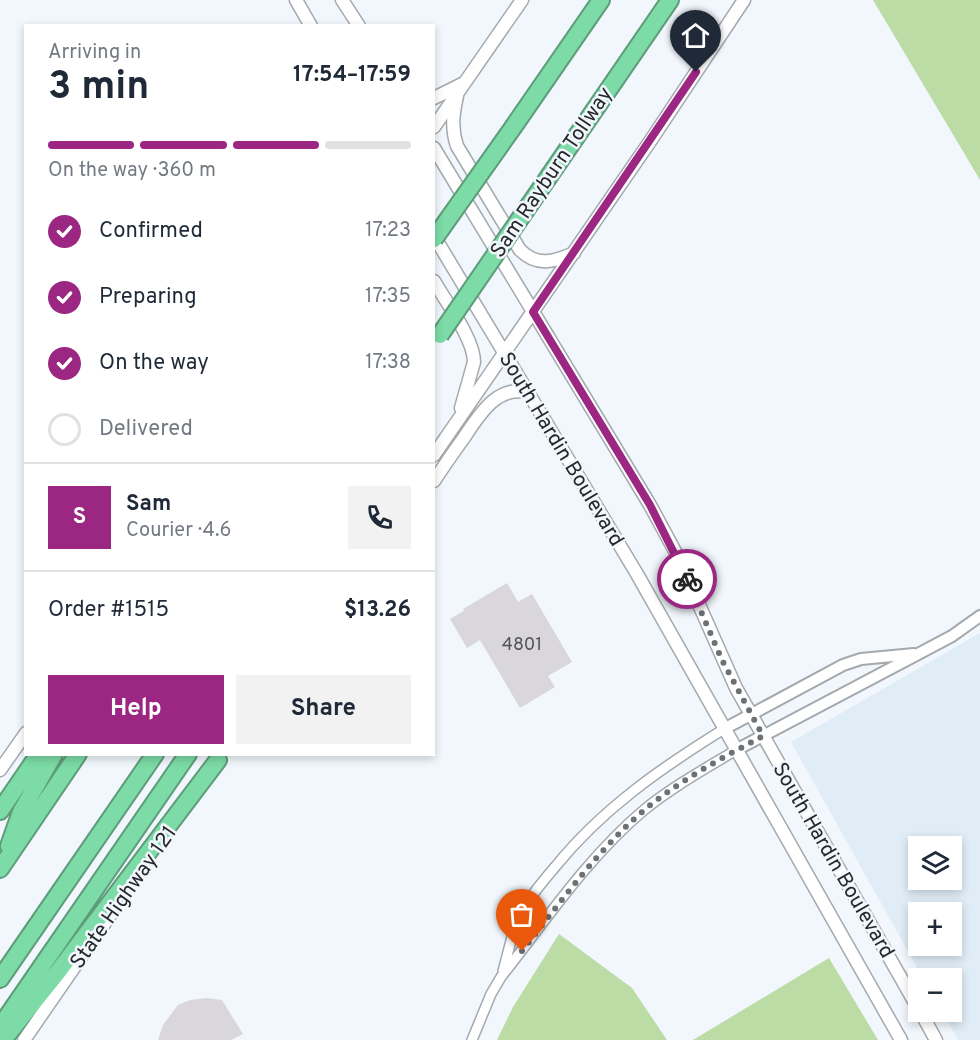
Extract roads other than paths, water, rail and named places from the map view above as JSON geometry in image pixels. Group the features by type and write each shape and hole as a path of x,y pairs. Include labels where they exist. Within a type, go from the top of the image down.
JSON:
{"highway":[{"path":"435,235 601,0"},
{"name":"Sam Rayburn Tollway","path":"437,340 670,0"},
{"path":"0,811 38,756"},
{"path":"1,867 21,813 53,756"},
{"path":"1,867 77,756"},
{"path":"0,979 154,756"},
{"path":"0,1027 187,756"},
{"path":"3,1040 57,973 220,757"}],"main road":[{"path":"296,0 309,24"},
{"path":"342,0 358,24"},
{"path":"435,126 522,0"},
{"path":"435,454 669,114 744,0"},
{"path":"435,98 466,82"},
{"path":"457,96 452,117 457,146 520,250 531,259 544,262 574,253"},
{"name":"South Hardin Boulevard","path":"435,150 665,531 722,660 908,991"},
{"name":"South Hardin Boulevard","path":"435,235 637,574 902,1040"},
{"path":"435,283 466,336 474,355 459,418"},
{"path":"435,481 479,416 492,402 513,391 529,393"},
{"path":"0,770 24,736"},
{"name":"State Highway 121","path":"24,1040 220,757"},
{"name":"South Hardin Boulevard","path":"926,1022 936,1040"}],"street":[{"path":"472,1040 491,994 501,977 581,875 628,825 659,798 736,750 952,636 980,616"},
{"path":"501,977 521,912 536,890 571,848 626,795 667,765 724,729 843,665 861,659 920,653"}]}
